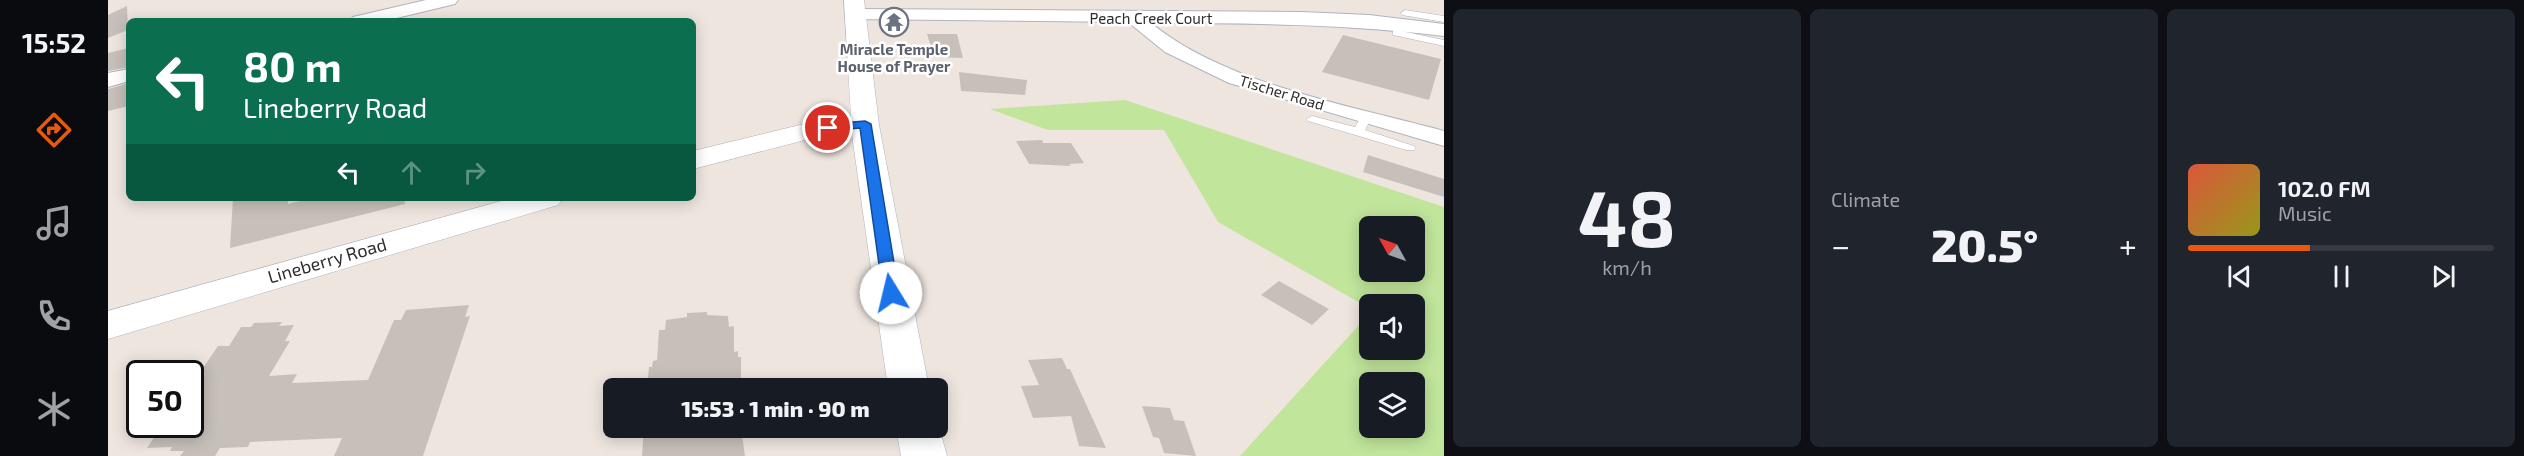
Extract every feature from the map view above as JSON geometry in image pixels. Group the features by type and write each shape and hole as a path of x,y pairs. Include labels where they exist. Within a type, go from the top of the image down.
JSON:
{"main road":[{"path":"855,8 865,124 891,293 907,378"},
{"path":"696,159 804,132 865,124"},
{"name":"Lineberry Road","path":"108,325 537,201"},
{"path":"920,438 924,456"}],"street":[{"path":"355,0 366,18"},
{"path":"375,18 449,0"},
{"name":"Peach Creek Court","path":"855,8 1134,18 1369,21 1444,30"},
{"name":"Tischer Road","path":"1134,18 1155,38 1209,68 1363,125 1444,140"},
{"path":"108,80 126,76"}],"lane":[{"path":"1405,13 1444,20"},
{"path":"1396,33 1444,43"},
{"path":"1312,118 1363,125 1410,148"}],"green space":[{"path":"1125,100 1444,207 1444,456 1240,456 1359,325 1359,360 1425,360 1425,294 1359,294 1359,302 1218,222 1164,130 1048,130 990,109"}],"building":[{"path":"127,6 126,31 108,38 108,15"},
{"path":"927,34 957,34 963,58 934,57"},
{"path":"1343,35 1441,59 1429,100 1322,72"},
{"path":"126,49 126,68 108,71 108,53"},
{"path":"959,72 1027,80 1025,95 961,91"},
{"path":"126,84 126,107 108,111 108,89"},
{"path":"1042,140 1043,143 1071,143 1084,163 1069,164 1071,166 1029,164 1016,141"},
{"path":"1368,155 1444,179 1444,197 1363,172"},
{"path":"233,201 288,201 288,204 300,201 404,201 405,204 230,248"},
{"path":"1279,281 1329,309 1312,325 1261,295"},
{"path":"469,305 465,317 470,316 423,456 334,456 342,438 250,442 248,447 220,448 215,456 180,456 184,451 170,451 172,447 147,448 154,438 204,438 204,366 218,346 229,346 241,327 251,327 254,323 282,322 279,326 294,325 285,341 290,341 269,376 297,374 292,383 368,380 394,320 401,320 406,310"},
{"path":"707,312 707,315 728,316 729,327 734,326 734,352 738,351 738,357 741,357 741,378 648,378 649,367 652,367 653,361 657,360 659,330 665,330 666,320 687,317 687,313"},
{"path":"1062,358 1067,369 1070,369 1106,448 1079,446 1071,416 1033,418 1021,386 1039,385 1028,360"},
{"path":"1142,406 1170,408 1174,420 1184,421 1196,456 1164,453 1159,438 1153,437"},
{"path":"643,438 742,438 745,456 642,456"}],"place":[{"name":"Miracle Temple House of Prayer","path":"894,22"}],"route":[{"path":"828,128 865,124 891,293"}]}
